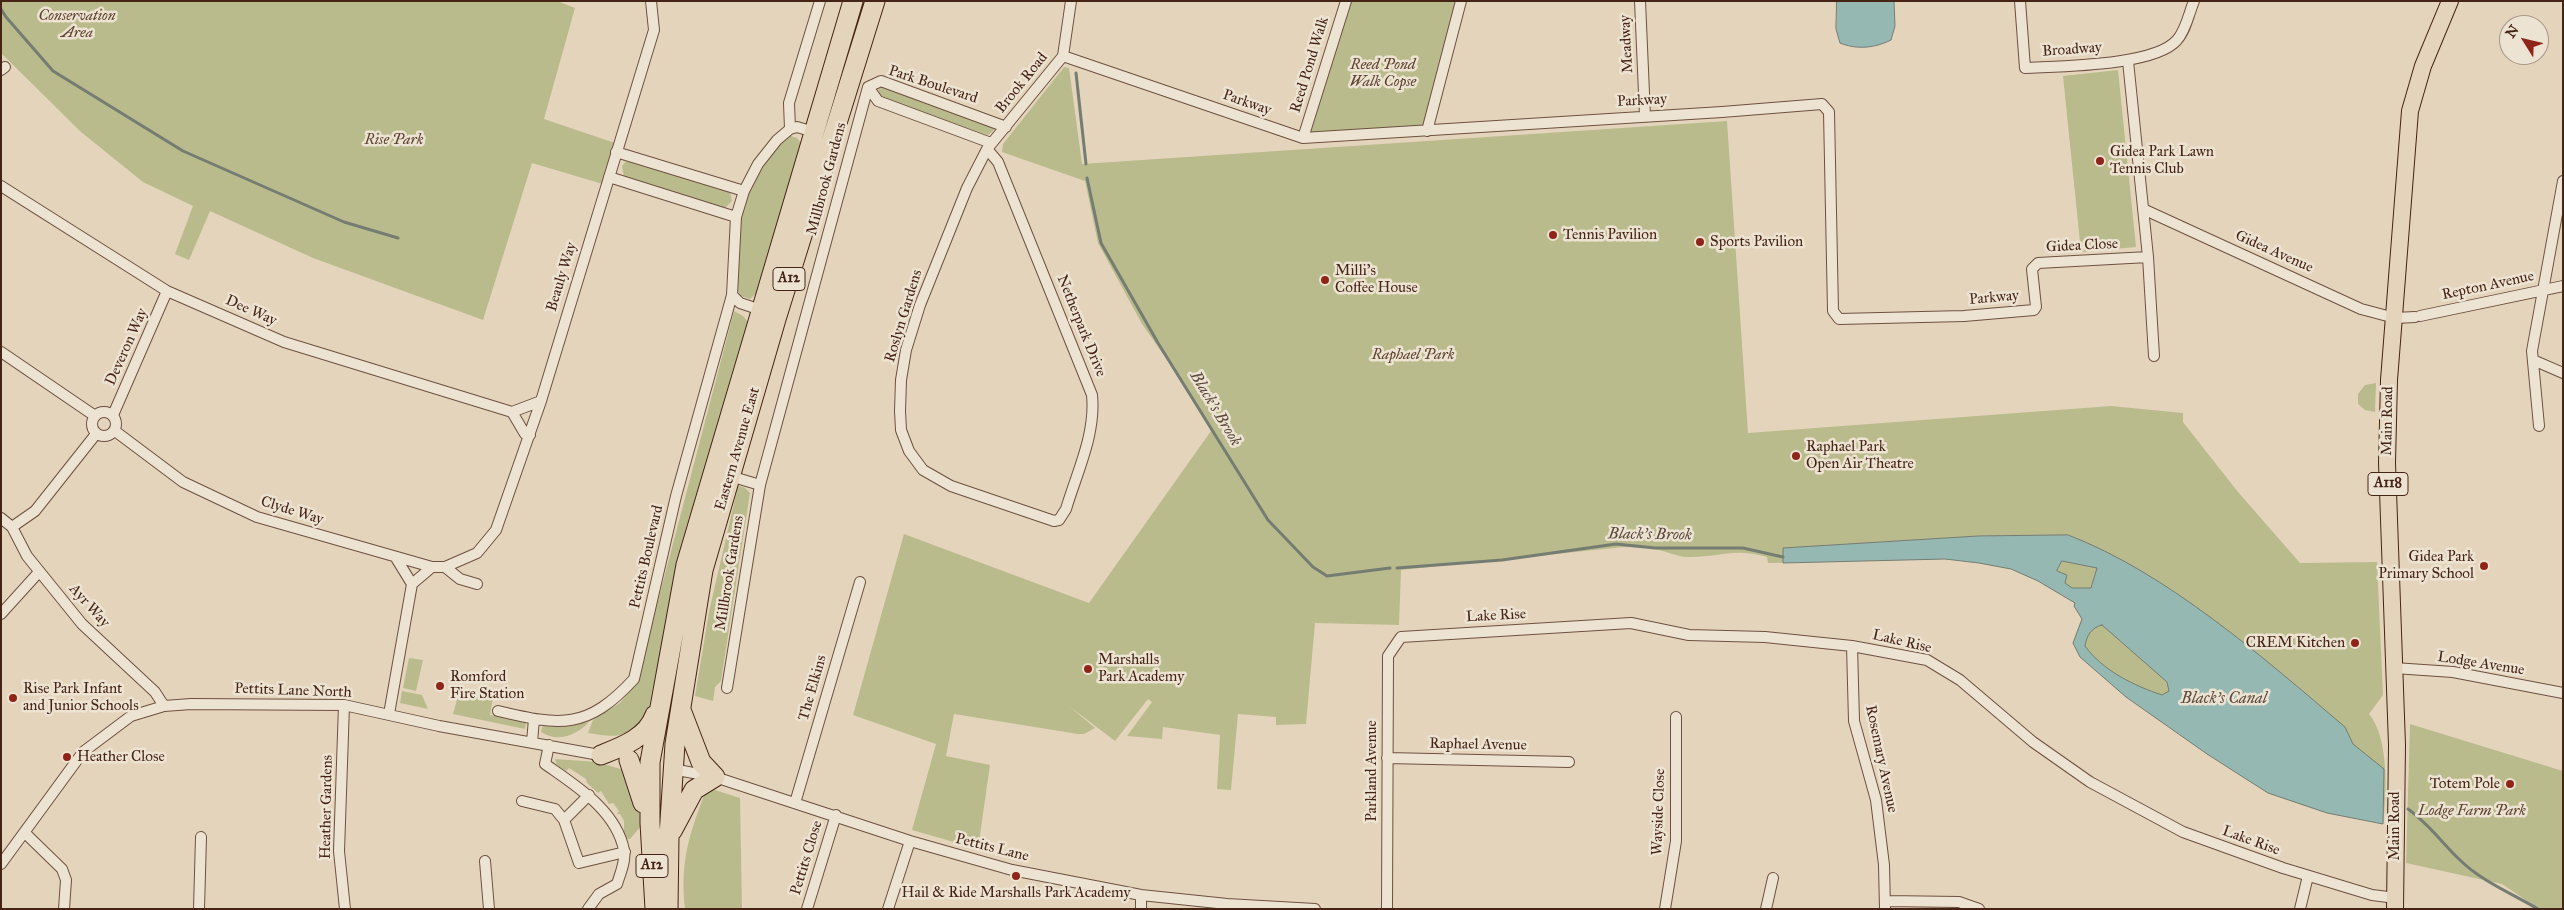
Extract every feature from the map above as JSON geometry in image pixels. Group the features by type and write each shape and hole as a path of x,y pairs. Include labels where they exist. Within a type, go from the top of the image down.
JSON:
{"highway":[{"name":"Eastern Avenue East","path":"654,909 650,823 650,762 686,564 854,1"},
{"name":"Eastern Avenue East","path":"668,909 672,769 680,707 703,570 776,319 859,85 875,1"},
{"path":"601,755 620,747 647,730 662,695"},
{"path":"669,836 694,790 715,777 701,762 680,707"},
{"path":"629,760 650,823"},
{"path":"650,762 672,769"}],"main road":[{"name":"Main Road","path":"2396,904 2396,762 2387,463 2389,380 2410,111 2423,66 2450,1"}],"street":[{"name":"Beauly Way","path":"477,553 496,530 530,435 654,30 651,1"},
{"path":"814,132 797,126 790,129 789,103 820,1"},
{"name":"Brook Road","path":"989,146 1064,56 1071,1"},
{"name":"Reed Pond Walk","path":"1303,138 1346,1"},
{"path":"1427,130 1461,1"},
{"name":"Meadway","path":"1640,1 1645,116"},
{"name":"Broadway","path":"2020,1 2025,68 2128,61"},
{"path":"2154,356 2148,257 2128,61 2162,51 2177,40 2194,1"},
{"name":"Parkway","path":"1064,56 1303,138 1722,112 1818,104 1825,106 1829,112 1833,311 1839,319 1964,316 2034,310"},
{"name":"Park Boulevard","path":"859,85 881,81 1006,127"},
{"name":"Park Boulevard","path":"859,85 878,101 989,146"},
{"name":"Millbrook Gardens","path":"727,688 760,485 859,85"},
{"name":"Pettits Boulevard","path":"498,711 534,720 566,722 587,717 614,701 634,679 676,496 732,295 736,217 744,191 758,164 777,140 790,129"},
{"name":"Roslyn Gardens","path":"989,146 967,188 914,323 901,380 902,430 915,461 923,470 936,479 976,496 1048,520 1059,520"},
{"name":"Netherpark Drive","path":"989,146 998,162 1092,395 1094,411 1091,427 1066,509 1059,520"},
{"path":"616,152 744,191"},
{"path":"609,177 736,217"},
{"path":"2539,426 2533,360 2534,336 2563,182"},
{"name":"Dee Way","path":"1,186 167,291 284,342 512,412"},
{"name":"Gidea Avenue","path":"2143,209 2361,309 2394,318"},
{"name":"Gidea Close","path":"2034,310 2036,307 2032,269 2038,263 2148,257"},
{"name":"Repton Avenue","path":"2394,318 2417,317 2563,286"},
{"name":"Deveron Way","path":"113,415 167,291"},
{"path":"732,295 740,303 761,310"},
{"path":"1,352 95,416"},
{"path":"2533,360 2563,373"},
{"path":"530,435 525,434 512,412 540,401"},
{"path":"105,412 113,415 117,424 115,431 103,436 96,434 93,428 95,416 105,412"},
{"name":"Clyde Way","path":"115,431 183,482 257,517 432,567 445,567 477,553"},
{"path":"12,527 35,511 96,434"},
{"path":"730,476 760,485"},
{"name":"Ayr Way","path":"1,518 12,527 27,556 82,624 155,692 164,706"},
{"path":"396,558 412,584"},
{"path":"389,714 412,584 432,567"},
{"path":"445,567 460,579 477,584"},
{"path":"1,614 39,572"},
{"name":"The Elkins","path":"795,803 860,582"},
{"name":"Lake Rise","path":"1401,637 1631,623 1689,635 1764,638 1852,646 1928,660 1960,680 2032,742 2090,782 2183,832 2308,876 2396,904"},
{"name":"Parkland Avenue","path":"1387,909 1388,656 1401,637"},
{"name":"Rosemary Avenue","path":"1852,646 1854,721 1876,800 1886,905"},
{"name":"Lodge Avenue","path":"2394,668 2453,672 2563,693"},
{"name":"Pettits Lane North","path":"1,864 83,752 131,716 164,706 191,704 344,705 440,726 629,760 650,762"},
{"name":"Heather Gardens","path":"344,705 339,851 345,909"},
{"name":"Wayside Close","path":"1665,909 1676,841 1676,717"},
{"path":"532,742 534,720"},
{"path":"549,745 545,764 589,795 613,823 625,852 617,884 599,894 588,909"},
{"name":"Raphael Avenue","path":"1387,758 1569,762"},
{"name":"Pettits Lane","path":"672,769 715,777 836,815 910,842 1012,870 1141,895 1219,903 1315,909"},
{"path":"564,820 589,795"},
{"path":"522,801 555,809 564,820 579,863 625,852"},
{"name":"Pettits Close","path":"808,909 836,815"},
{"path":"25,833 62,869 66,880 64,909"},
{"path":"199,909 201,837"},
{"path":"888,909 910,842"},
{"path":"485,861 489,909"},
{"path":"2300,909 2308,876"},
{"path":"1766,909 1773,878"},
{"path":"1140,909 1141,895"},
{"path":"1886,905 1959,902 1979,909"}],"green space":[{"name":"Rise Park","path":"1,1 557,1 575,8 544,119 618,144 606,185 532,163 483,320 313,258 210,211 189,260 175,254 193,206 143,182 81,132 1,53"},
{"name":"Reed Pond Walk Copse","path":"1346,1 1461,1 1427,131 1303,138"},
{"name":"Raphael Park","path":"1064,67 1069,68 1082,164 1727,121 1748,433 2111,406 2183,413 2183,422 2238,492 2300,563 2377,562 2383,695 2369,714 2376,724 2383,751 2386,783 2383,824 2327,813 2268,793 2207,754 2126,697 2080,657 2073,643 2082,619 2074,606 2075,603 2038,581 2011,569 1945,559 1768,563 1767,557 1755,554 1735,553 1686,557 1651,548 1624,547 1401,570 1399,625 1315,623 1306,724 1276,725 1276,717 1238,714 1231,790 1217,789 1220,735 1163,727 1162,739 1127,736 1152,702 1148,699 1115,741 1069,706 1095,728 1084,734 1078,734 954,714 946,756 990,765 978,849 912,830 936,744 853,715 904,534 1089,603 1211,431 1177,374 1142,324 1098,243 1085,181 1002,152 1003,144"},
{"name":"Gidea Park Lawn Tennis Club","path":"2118,70 2136,247 2081,252 2063,76"},
{"path":"882,86 992,124 994,130 988,135 881,98 878,95 878,90"},
{"path":"788,135 797,138 802,144 759,291 750,299 741,296 736,288 739,222 752,186 772,155"},
{"path":"633,161 730,192 732,201 725,208 624,177 622,166 625,162"},
{"path":"734,311 743,316 748,322 719,418 693,515 648,711 636,727 629,732 616,736 588,733 593,720 621,702 637,681"},
{"path":"2376,383 2375,412 2365,410 2358,404 2358,394 2365,385"},
{"path":"738,486 744,487 750,493 721,681 715,687 713,701 695,696 709,612"},
{"path":"409,658 423,660 416,691 403,688"},
{"path":"460,689 467,690 466,694 493,698 490,715 521,718 526,722 525,729 453,714"},
{"path":"402,691 422,695 428,709 400,703"},
{"path":"589,722 579,731 567,736 554,737 541,732 542,727 546,725"},
{"name":"Lodge Farm Park","path":"2410,724 2563,771 2563,909 2539,909 2502,884 2406,863"},
{"path":"555,759 597,762 624,770 633,784 642,825 630,839 624,839 624,821 620,814 617,814 619,811 613,803 609,804 601,791 598,793 587,783 586,779 569,768 566,771 557,765"},
{"path":"715,790 740,798 742,909 685,909 684,879 689,839 706,792"}],"water":[{"path":"1837,1 1894,1 1895,26 1891,40 1879,45 1866,47 1853,47 1840,43 1836,29"},
{"name":"Black's Canal","path":"2068,535 2105,551 2178,594 2248,646 2345,727 2353,744 2384,769 2383,824 2327,813 2268,793 2207,754 2126,697 2080,657 2073,643 2082,619 2074,606 2075,603 2038,581 2011,569 1945,559 1783,563 1783,548 1978,536","holes":["2062,561 2097,568 2091,588 2072,588 2065,583 2067,575 2057,571","2102,625 2167,682 2169,691 2162,695 2141,687 2110,670 2092,655 2085,646 2087,638 2092,630"]}],"waterway":[{"path":"1,9 53,71 183,151 344,222 398,238"},
{"name":"Black's Brook","path":"1076,73 1086,164"},
{"name":"Black's Brook","path":"1087,178 1101,243 1158,343 1268,520 1313,567 1327,576 1390,568"},
{"name":"Black's Brook","path":"1397,568 1502,560 1616,544 1655,548 1743,548 1783,557"},
{"name":"Black's Brook","path":"2408,809 2468,868 2487,881 2538,909"}],"place":[{"name":"Gidea Park Lawn Tennis Club","path":"2100,161"},
{"name":"Tennis Pavilion","path":"1553,235"},
{"name":"Sports Pavilion","path":"1700,242"},
{"name":"Milli's Coffee House","path":"1325,280"},
{"name":"Raphael Park Open Air Theatre","path":"1796,456"},
{"name":"Gidea Park Primary School","path":"2484,566"},
{"name":"CREM Kitchen","path":"2355,643"},
{"name":"Marshalls Park Academy","path":"1088,669"},
{"name":"Romford Fire Station","path":"440,686"},
{"name":"Rise Park Infant and Junior Schools","path":"13,698"},
{"name":"Heather Close","path":"67,757"},
{"name":"Totem Pole","path":"2510,784"},
{"name":"Hail & Ride Marshalls Park Academy","path":"1016,876"}],"park label":[{"name":"Conservation Area","path":"77,24"}]}
